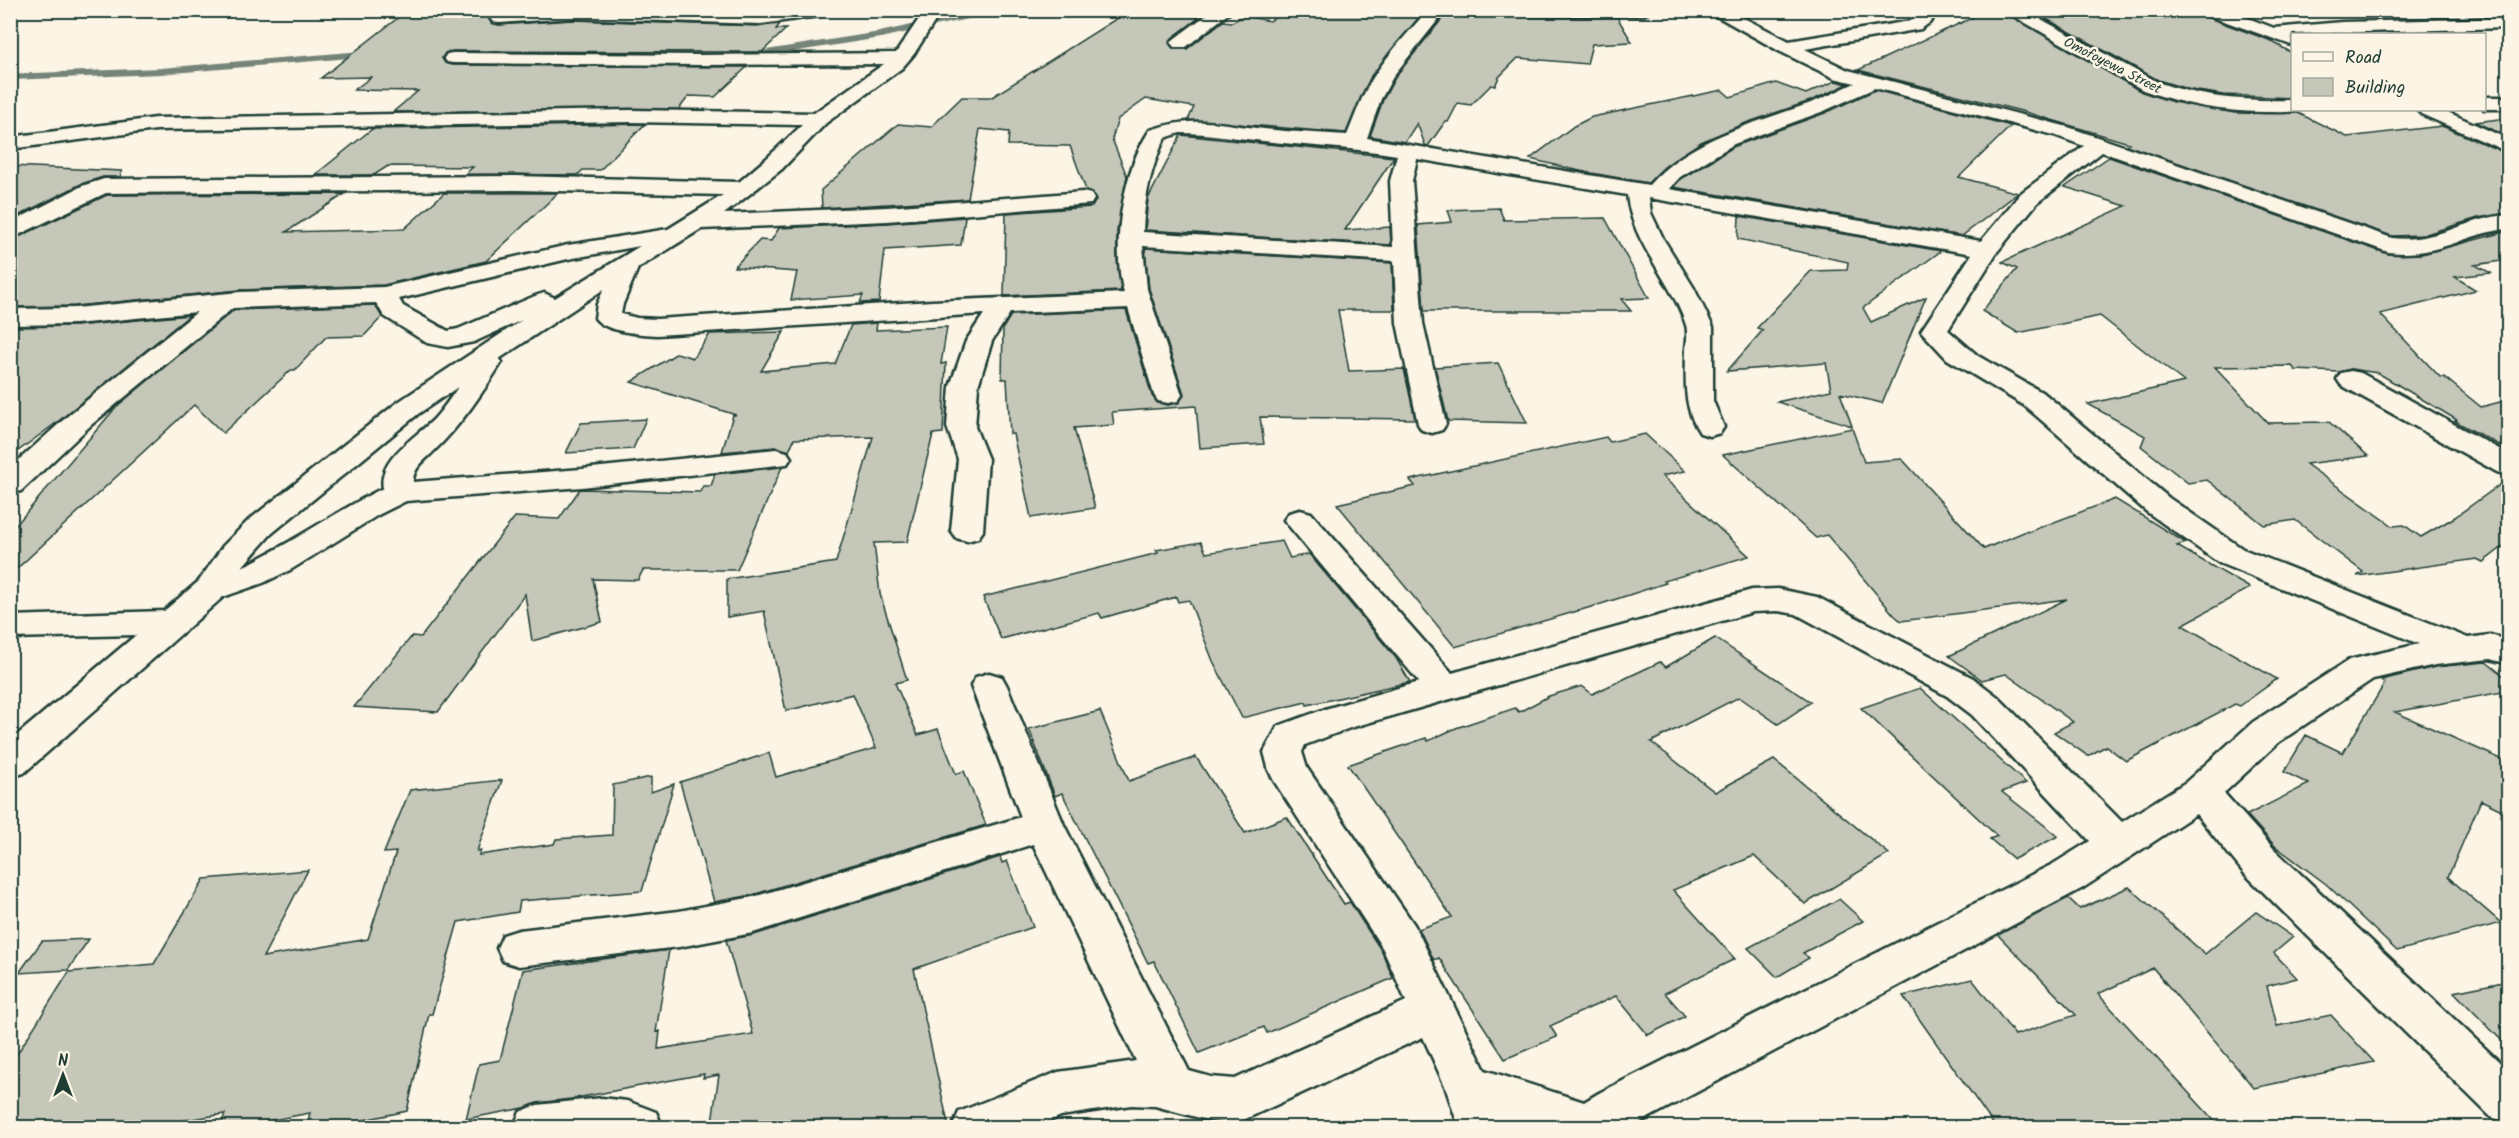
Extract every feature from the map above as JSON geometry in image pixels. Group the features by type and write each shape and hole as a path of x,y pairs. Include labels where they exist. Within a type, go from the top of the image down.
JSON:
{"street":[{"path":"499,18 572,13 761,19 827,10"},
{"path":"10,763 211,590 236,554 260,527 408,408 588,289 627,267 743,189 774,164 819,119 900,58 908,50 934,10"},
{"path":"1180,43 1225,10"},
{"path":"1355,142 1372,97 1383,79 1402,50 1438,10"},
{"path":"1480,10 1644,10"},
{"path":"1714,10 1841,74 1998,114 2099,144 2388,245 2416,247 2436,243 2472,228 2508,222"},
{"path":"1785,47 1915,25 1923,21 1924,16 1917,10"},
{"name":"Omofoyewa Street","path":"2011,10 2150,86 2174,96 2218,105 2291,106"},
{"path":"2210,10 2291,41"},
{"path":"2406,10 2431,23"},
{"path":"2272,33 2431,23 2508,23"},
{"path":"453,58 703,60 900,58"},
{"path":"1710,427 1699,401 1701,327 1682,288 1652,240 1640,213 1646,191 1672,172 1726,140 1818,107 1871,83"},
{"path":"2486,104 2508,103"},
{"path":"2430,111 2508,146"},
{"path":"10,143 156,124 632,116 819,119"},
{"path":"1168,395 1135,290 1131,238 1132,210 1145,157 1157,134 1166,129 1209,127 1264,135 1355,142 1988,249"},
{"path":"2099,144 2030,198 1988,249 1934,332 1957,357 1985,370 2034,399 2129,482 2207,542 2231,556 2466,651"},
{"path":"1409,152 1401,181 1410,323 1432,424"},
{"path":"10,232 104,186 518,183 743,189"},
{"path":"10,317 75,315 226,301 384,295 688,227 1083,199"},
{"path":"1131,238 1405,255"},
{"path":"609,318 610,304 627,267"},
{"path":"384,295 393,311 436,337 448,339 471,333 549,299 588,289"},
{"path":"540,321 609,318 635,326 657,327 932,309 1139,300"},
{"path":"10,485 81,418 226,301"},
{"path":"967,531 973,459 961,427 964,386 979,341 1002,306"},
{"path":"932,309 955,320 979,341"},
{"path":"400,492 396,482 397,474 402,466 446,423 494,353"},
{"path":"2351,379 2508,466"},
{"path":"211,590 251,576 280,562 367,508 400,492 582,478 776,458"},
{"path":"1300,520 1444,688"},
{"path":"2119,845 1985,706 1960,687 1805,605 1778,600 1752,601 1319,725 1291,736 1283,752 1288,771 1400,939 1477,1107 1589,1128 1616,1109 2068,876 2119,845 2200,792 2266,732 2362,669 2435,653 2490,647 2508,651"},
{"path":"10,627 173,622"},
{"path":"989,686 1044,825 1172,1087"},
{"path":"2200,792 2259,861 2508,1101"},
{"path":"519,948 679,929 753,915 1044,825"},
{"path":"976,1128 1058,1094 1131,1083 1172,1087 1211,1099 1237,1101 1434,1010"},
{"path":"537,1128 584,1121 630,1123 639,1128"}],"building":[{"path":"408,10 506,10 493,12 488,17 491,23 499,25 572,20 761,26 780,24 776,29 786,29 762,52 453,51 445,53 442,58 445,63 453,65 747,67 715,97 689,96 679,109 393,112 418,91 354,90 371,77 321,78"},
{"path":"1130,10 1161,10 1200,17 1172,38 1169,43 1174,49 1187,49 1223,21 1232,22 1244,16 1270,21 1285,10 1425,10 1371,76 1346,133 1188,120 1194,107 1146,99 1118,119 1112,139 1127,176 1117,231 1121,291 1004,296 1006,213 1092,207 1096,200 1093,193 1086,190 1070,146 1008,145 1009,132 980,129 968,199 822,208 821,190 898,124 931,127 962,97 992,97"},
{"path":"1989,10 2001,10 2142,92 2173,102 2235,113 2298,113 2347,137 2442,126 2508,154 2508,213 2478,218 2423,235 2392,236 2126,145 2129,143 2025,112 1858,70"},
{"path":"2030,10 2200,10 2203,16 2269,40 2291,52 2291,98 2224,95 2191,90 2158,80"},
{"path":"1446,14 1475,14 1480,17 1617,17 1632,42 1592,44 1587,64 1518,58 1499,77 1495,86 1491,85 1471,105 1458,103 1448,122 1445,122 1428,146 1425,145 1417,123 1405,142 1370,136 1383,100 1396,76"},
{"path":"1835,81 1848,84 1813,100 1743,124 1701,142 1664,167 1648,183 1530,159 1574,126 1592,117 1722,90 1730,97 1776,83 1806,94"},
{"path":"1875,90 2011,126 1959,177 2018,193 1962,236 1673,187 1681,179 1735,146 1825,113"},
{"path":"2508,118 2508,137 2475,122"},
{"path":"645,124 600,170 583,170 577,175 465,174 473,167 388,166 374,175 315,175 372,129"},
{"path":"1181,135 1394,157 1345,230 1390,227 1391,245 1145,230 1148,199"},
{"path":"2109,157 2388,254 2422,254 2508,231 2508,260 2475,265 2491,273 2455,277 2476,290 2380,314 2440,377 2444,377 2481,407 2508,400 2508,450 2455,421 2457,420 2378,373 2351,369 2339,372 2295,370 2292,366 2215,367 2268,423 2329,422 2368,456 2306,464 2393,526 2404,525 2421,537 2455,517 2508,479 2508,543 2483,562 2477,559 2357,576 2363,572 2295,520 2264,525 2207,480 2188,483 2141,446 2145,436 2088,404 2184,382 2100,316 2018,333 1982,311 2017,269 2002,262 2126,206 2065,187"},
{"path":"10,166 122,171 120,177 103,177 81,184 10,220"},
{"path":"444,193 558,193 486,261 384,285 240,290 75,306 10,307 10,241 107,195 345,194 286,232 404,229"},
{"path":"1499,208 1504,220 1605,218 1649,298 1621,299 1631,311 1424,311 1418,225 1452,222 1448,210"},
{"path":"1739,216 1941,251 1863,308 1871,322 1926,297 1882,403 1840,393 1852,426 1777,402 1831,390 1826,363 1727,371 1763,330 1757,328 1811,271 1847,270 1848,262 1738,239"},
{"path":"965,217 961,245 885,250 879,302 860,303 863,295 791,300 797,272 734,267 760,240 771,241 779,228"},
{"path":"1145,248 1392,263 1394,310 1338,310 1349,371 1404,369 1415,419 1260,417 1264,444 1200,448 1196,406 1112,412 1114,425 1074,428 1095,508 1031,518 1013,434 1010,434 1007,379 1002,379 1003,328 1011,315 1126,310 1152,396 1158,403 1168,405 1178,403 1184,394 1149,289"},
{"path":"375,305 382,317 364,336 326,337 295,370 291,370 223,433 194,405 10,575 10,532 117,406 234,310"},
{"path":"190,315 10,457 10,327 75,326"},
{"path":"877,323 876,330 947,327 941,364 946,363 943,433 933,434 907,542 874,543 880,594 907,680 895,683 918,735 938,729 956,774 964,771 986,825 752,895 714,902 680,782 769,753 776,777 876,748 853,694 786,711 764,611 727,617 727,579 836,562 873,437 794,439 789,451 776,447 722,452 733,415 736,415 631,382 677,353 693,358 710,334 784,332 761,371 835,364 851,325"},
{"path":"1498,363 1527,423 1448,421 1435,367"},
{"path":"646,419 633,449 566,453 581,423"},
{"path":"1852,428 1864,462 1902,459 1984,549 2026,531 2115,499 2186,543 2177,546 2250,588 2182,625 2277,679 2240,706 2235,704 2126,761 2106,746 2088,756 2054,732 2073,722 2006,674 1982,680 1949,656 2067,599 1901,621 1827,535 1816,538 1723,455"},
{"path":"1645,434 1685,471 1662,476 1749,556 1664,581 1666,583 1598,605 1455,647 1337,504 1415,486 1410,480 1606,437 1610,442"},
{"path":"782,467 737,570 643,570 638,580 593,579 602,622 532,641 525,594 438,712 354,707 412,636 421,637 515,517 559,519 580,489 700,492 703,486 711,486 715,474"},
{"path":"1282,541 1290,558 1309,554 1396,658 1410,682 1307,705 1306,702 1242,718 1213,661 1189,600 1178,602 1176,597 1102,618 1099,613 1001,639 983,597 1158,553 1156,550 1201,542 1206,553"},
{"path":"1715,638 1811,702 1778,724 1739,697 1651,742 1715,792 1774,760 1889,854 1805,904 1754,856 1673,890 1735,959 1665,993 1685,1016 1648,1035 1616,996 1550,1026 1557,1037 1505,1059 1439,958 1434,960 1419,929 1452,917 1348,765 1426,738 1428,741 1456,728 1515,708 1519,712 1549,696 1582,686 1592,694 1660,662 1666,667"},
{"path":"2486,662 2508,679 2508,691 2395,712 2508,762 2508,813 2481,800 2448,877 2501,923 2397,951 2326,884 2275,846 2247,815 2309,784 2284,772 2306,735 2343,753 2385,683 2381,680 2435,667"},
{"path":"1920,688 2026,783 2002,792 2058,836 2014,859 1990,839 1997,836 1861,708"},
{"path":"1100,711 1129,781 1196,757 1245,833 1287,817 1344,904 1350,902 1381,950 1393,978 1267,1033 1264,1027 1199,1053 1154,961 1148,963 1062,793 1055,796 1029,729"},
{"path":"651,777 651,792 674,784 642,891 520,901 518,912 458,922 432,1014 429,1014 407,1111 325,1128 306,1128 310,1113 229,1128 220,1128 225,1114 160,1124 158,1128 10,1128 10,1065 69,972 154,964 204,879 308,870 263,957 368,939 396,852 384,853 410,790 502,780 477,851 481,850 479,855 554,844 556,839 612,835 613,785"},
{"path":"1000,857 1002,863 1007,861 1033,927 914,969 949,1128 711,1128 719,1075 703,1078 704,1074 571,1099 537,1103 524,1108 466,1119 479,1064 500,1060 523,970 669,950 656,1032 660,1031 658,1049 753,1034 726,940 754,935"},
{"path":"2129,887 2205,954 2256,912 2293,937 2274,953 2297,978 2267,986 2277,1026 2331,1015 2374,1062 2254,1088 2153,968 2098,994 2221,1128 1996,1128 1903,996 1972,979 2015,1035 2076,1015 1998,935 2068,898 2080,909"},
{"path":"1839,899 1863,921 1803,953 1809,958 1777,977 1748,948"},
{"path":"89,939 68,970 19,973 42,941"},
{"path":"2508,981 2508,1047 2454,992"}],"waterway":[{"path":"741,57 880,35 994,10"},
{"path":"10,77 161,71 362,54"}]}
